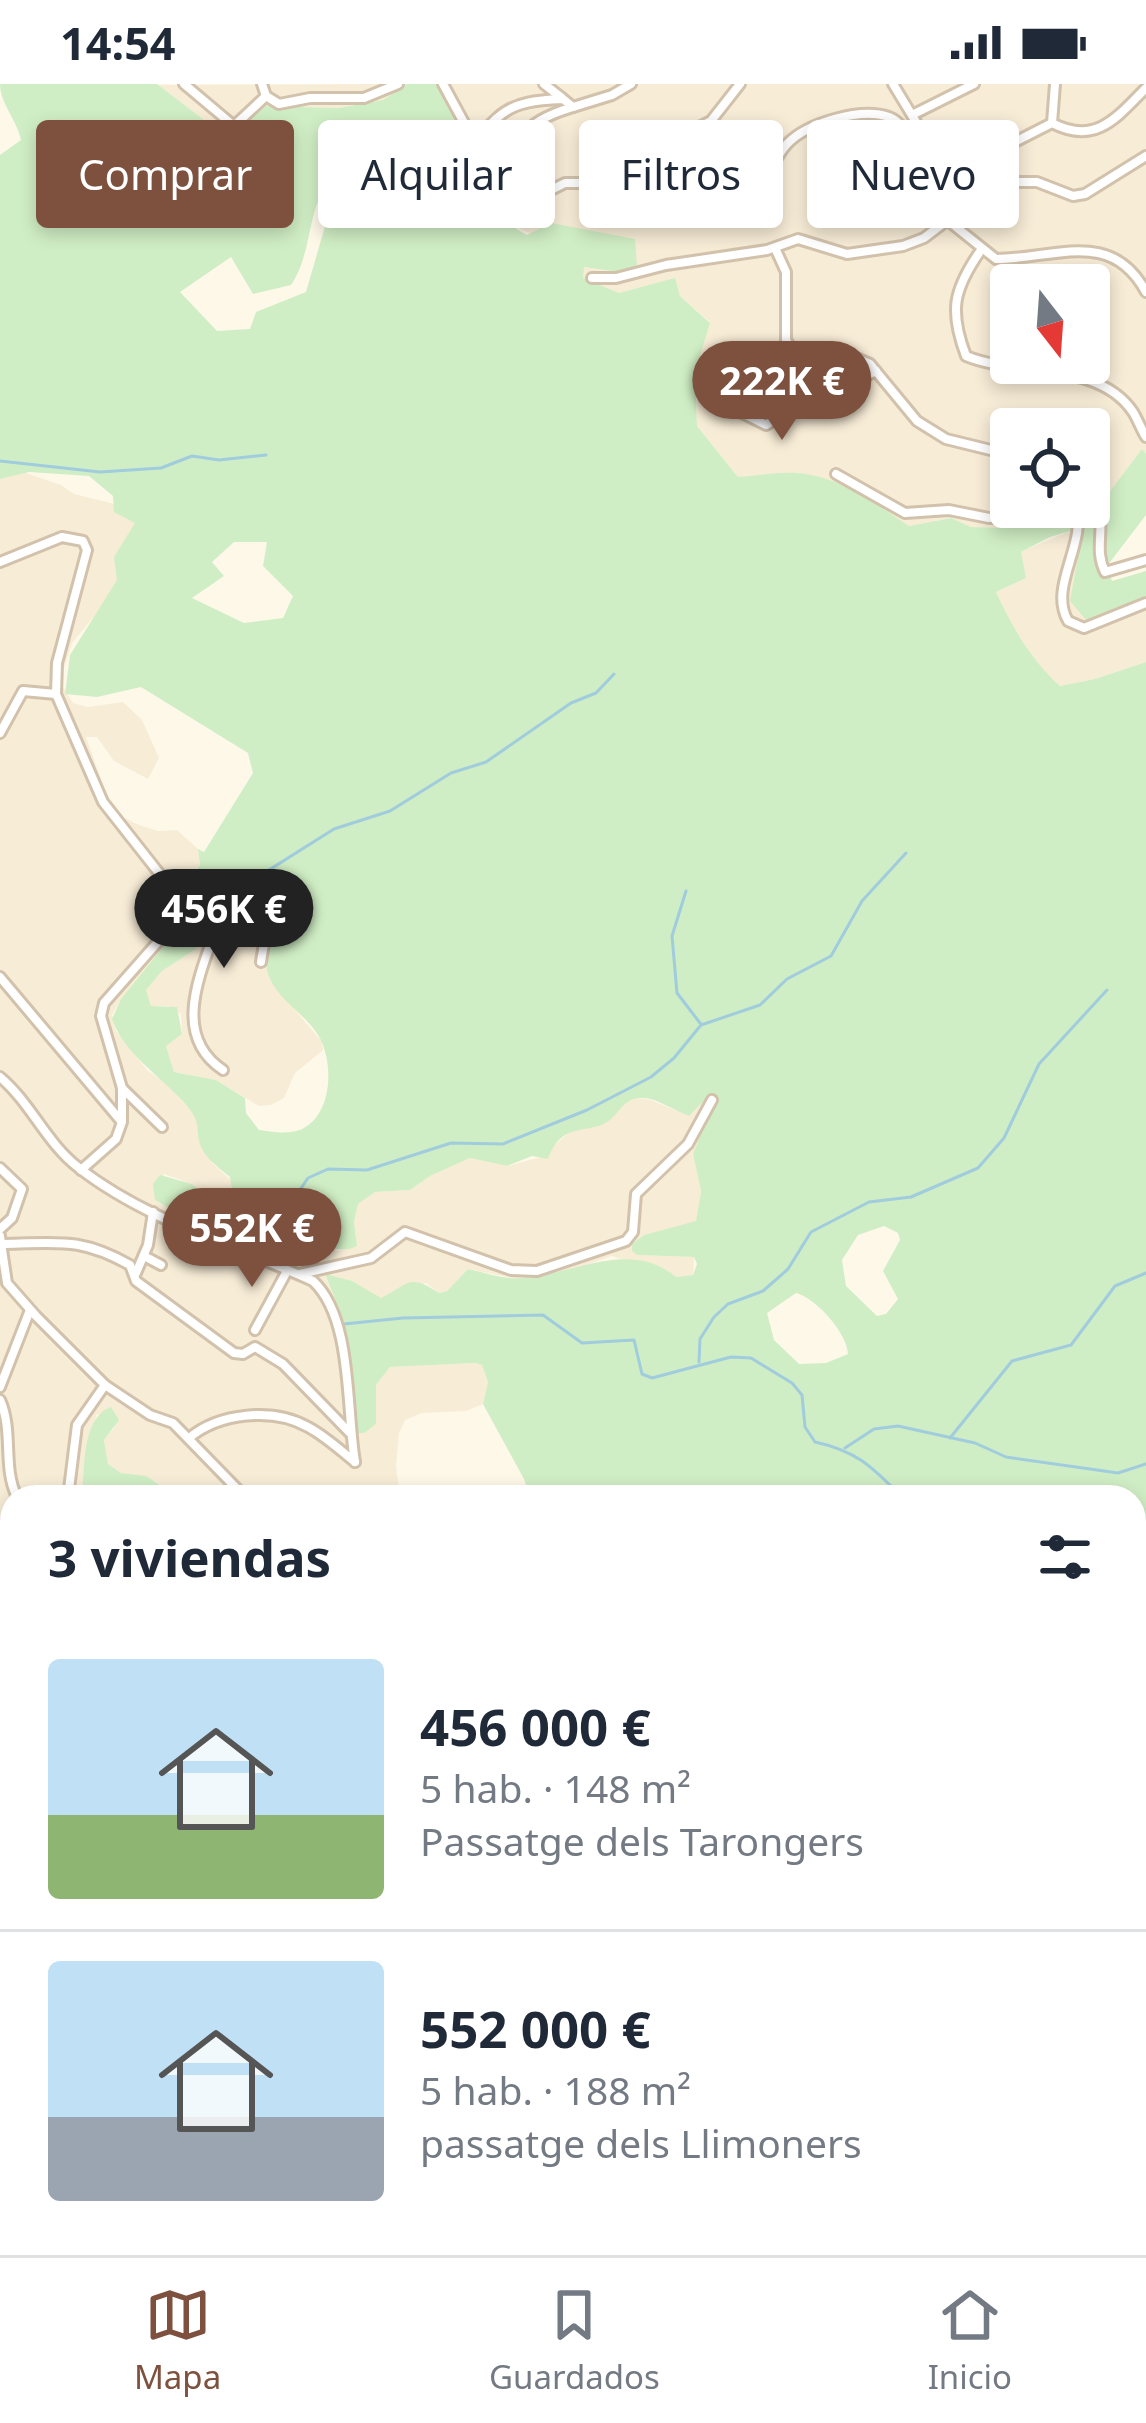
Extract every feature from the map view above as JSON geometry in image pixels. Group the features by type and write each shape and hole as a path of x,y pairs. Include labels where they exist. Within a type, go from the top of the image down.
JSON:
{"street":[{"path":"184,84 234,127 266,96"},
{"path":"262,84 266,96 279,104 310,98 364,98 398,84"},
{"path":"443,84 463,120"},
{"path":"544,84 573,107"},
{"path":"579,183 565,183 519,206 506,201 527,129 536,120 631,84"},
{"path":"712,120 740,84"},
{"path":"893,84 913,120"},
{"path":"912,116 974,84"},
{"path":"1052,123 1055,84"},
{"path":"1146,88 1106,129 1085,133 1052,123 1005,147 997,182 1037,182 1073,196 1084,194 1146,155"},
{"path":"494,120 529,101 563,99"},
{"path":"836,120 878,115 890,120"},
{"path":"783,152 791,140 807,133"},
{"path":"592,278 616,278 776,248 798,238 847,254 903,246 937,228"},
{"path":"953,228 995,259 1091,250 1124,263 1146,292"},
{"path":"776,248 786,272 786,340 794,353 854,357 875,371 917,421 946,439 990,450"},
{"path":"981,250 967,270 954,306 955,328 965,356 984,364 1033,369 1102,386 1132,410 1146,437"},
{"path":"705,373 742,413 766,425 875,371"},
{"path":"836,474 905,513 950,510 990,518"},
{"path":"1078,528 1062,601 1068,621 1084,628 1146,603"},
{"path":"1101,528 1100,560 1105,572 1146,560"},
{"path":"0,562 62,537 83,541 87,550 56,663 56,694 110,813 166,882 189,896"},
{"path":"0,733 23,691 56,694"},
{"path":"81,1170 116,1139 122,1122 122,1088 101,1016 104,1004 186,910 189,896 211,884 244,885 264,904 267,915 261,962"},
{"path":"223,1070 206,1058 196,1042 194,1019 198,981 229,884"},
{"path":"0,977 122,1122"},
{"path":"0,1077 81,1170 153,1212 298,1274 324,1291 339,1323 355,1462 310,1428 277,1417 233,1417 189,1438"},
{"path":"122,1088 162,1127"},
{"path":"298,1274 371,1258 405,1232 511,1270 537,1271 626,1241 633,1232 636,1194 688,1144 712,1100"},
{"path":"0,1168 22,1189 1,1236 8,1282 105,1384 150,1415 173,1424 234,1485"},
{"path":"153,1212 136,1281 234,1353 255,1347 283,1364 350,1433"},
{"path":"1,1236 88,1244 130,1265 136,1274"},
{"path":"144,1256 161,1265"},
{"path":"255,1330 287,1271"},
{"path":"0,1387 30,1310"},
{"path":"70,1485 77,1425 105,1384"},
{"path":"0,1400 8,1426 11,1485"}],"shaded area":[{"path":"407,84 383,100 339,108 264,106 249,120 204,120 158,85"},
{"path":"436,84 1146,84 1146,454 1142,450 1110,492 1110,408 990,408 990,528 971,527 950,518 909,526 851,488 738,477 697,426 695,373 710,322 680,296 675,279 619,293 582,278 583,267 619,272 518,228 555,228 555,120 458,120"},
{"path":"11,468 74,494 131,508 143,538 102,607 72,643 63,687 73,703 88,707 123,702 142,720 159,758 148,779 114,761 97,737 86,737 109,802 122,817 139,825 177,830 198,849 200,865 192,874 201,880 238,877 264,893 271,909 264,958 270,980 322,1042 323,1050 295,1073 284,1098 271,1105 259,1106 216,1080 174,1072 166,1046 182,1034 181,1014 169,1006 151,1006 146,990 162,971 196,949 210,912 200,901 112,1015 116,1031 147,1070 167,1084 196,1117 212,1163 232,1181 229,1198 214,1204 192,1184 164,1174 158,1202 185,1217 254,1238 274,1208 289,1205 299,1210 304,1228 337,1251 357,1246 358,1204 375,1192 410,1190 470,1158 507,1166 541,1157 572,1130 604,1124 636,1098 689,1116 705,1100 716,1098 693,1154 701,1191 696,1222 644,1235 632,1245 637,1255 694,1257 693,1275 676,1277 612,1256 562,1273 517,1279 468,1269 447,1291 439,1293 426,1283 381,1299 353,1282 325,1275 341,1314 346,1363 376,1424 376,1385 390,1367 475,1363 482,1365 488,1382 483,1404 405,1420 399,1433 398,1485 161,1485 108,1464 104,1439 115,1427 97,1414 83,1485 0,1485 0,472"},
{"path":"1070,531 1082,533 1087,620 1146,596 1146,662 1060,686 1039,668 996,592 1026,578 1020,552"}],"green space":[{"path":"0,84 157,84 204,120 36,120 36,228 294,228 294,120 249,120 264,106 339,108 383,100 407,84 436,84 457,120 318,120 318,203 302,263 291,285 253,294 231,257 180,292 217,331 250,329 256,312 306,292 325,228 516,228 527,235 555,228 555,224 635,239 637,267 619,272 584,267 583,278 619,293 675,278 680,296 710,323 695,373 697,426 738,477 796,473 827,479 909,526 951,518 971,527 1110,528 1110,491 1142,449 1146,454 1146,515 1107,566 1112,581 1146,571 1146,596 1087,621 1070,601 1082,534 1070,531 1021,552 1026,578 996,592 1023,642 1060,686 1146,662 1146,1485 526,1485 483,1404 488,1382 482,1365 475,1363 390,1367 376,1385 376,1424 355,1433 341,1314 325,1274 352,1281 381,1298 414,1282 439,1293 447,1291 468,1269 524,1278 622,1259 658,1266 676,1277 693,1275 694,1257 637,1255 632,1244 644,1235 696,1221 701,1191 693,1154 715,1098 705,1100 689,1116 654,1100 636,1098 603,1124 561,1138 548,1159 532,1156 507,1166 470,1158 410,1190 375,1192 358,1204 357,1246 348,1249 322,1242 299,1210 289,1205 274,1208 254,1238 181,1215 155,1200 153,1184 160,1175 192,1184 214,1204 226,1200 232,1190 230,1177 201,1147 193,1114 137,1058 112,1019 121,999 200,901 208,899 210,912 196,949 162,971 146,990 151,1006 177,1007 182,1034 166,1046 174,1072 216,1080 245,1098 246,1113 259,1130 288,1132 304,1128 321,1110 328,1085 327,1058 313,1028 270,979 267,899 243,880 191,878 200,865 198,849 204,852 253,773 248,753 141,687 97,697 65,694 70,655 117,580 114,557 135,523 114,512 113,496 89,476 29,472 0,479 0,155 21,140","holes":["234,542 267,542 263,566 293,596 283,618 244,623 192,598 224,576 212,562","884,1226 898,1233 900,1240 883,1271 898,1299 886,1314 877,1316 846,1286 842,1260 858,1235","796,1293 836,1327 848,1354 826,1363 799,1364 774,1340 767,1313"]},
{"path":"111,1407 119,1420 104,1440 108,1464 160,1485 83,1485 89,1433 101,1413"}],"waterway":[{"path":"0,461 100,472 161,468 192,456 219,460 266,455"},
{"path":"253,880 334,829 390,811 451,773 486,762 571,703 596,693 614,674"},
{"path":"293,1200 308,1178 328,1169 367,1170 451,1143 503,1144 587,1110 651,1077 701,1025 760,1005 787,979 831,956 862,901 906,853"},
{"path":"686,891 672,936 677,993 700,1023"},
{"path":"699,1362 700,1339 714,1317 728,1304 763,1291 788,1269 811,1232 869,1202 911,1197 978,1168 1004,1138 1039,1064 1107,990"},
{"path":"950,1438 1012,1361 1071,1345 1115,1286 1146,1273"},
{"path":"344,1324 543,1315 582,1343 634,1340 642,1374 652,1378 731,1357 751,1358 792,1383 802,1395 805,1427 815,1442 863,1462 890,1485"},
{"path":"845,1448 874,1429 898,1426 975,1443 1006,1457 1118,1473 1146,1464"}]}
